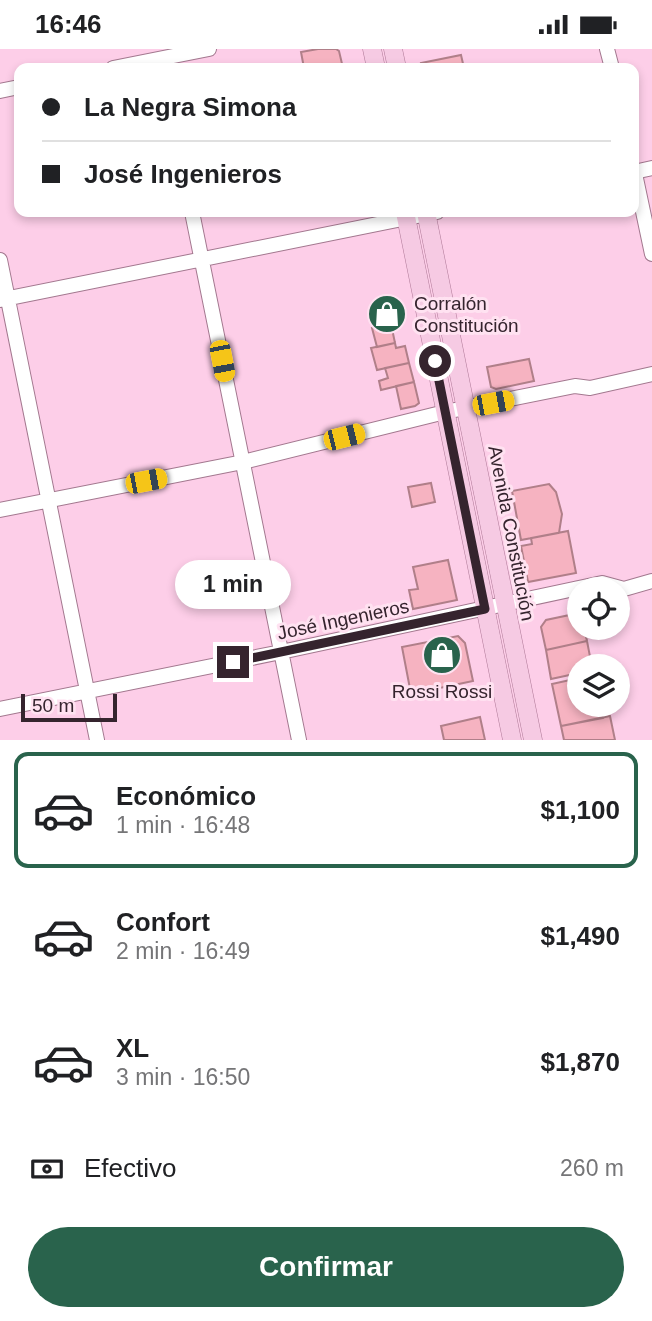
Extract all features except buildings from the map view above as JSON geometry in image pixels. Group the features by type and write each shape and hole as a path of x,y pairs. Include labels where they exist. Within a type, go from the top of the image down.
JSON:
{"main road":[{"path":"406,217 512,740"},
{"name":"Avenida Constitución","path":"431,217 466,408 533,740"}],"street":[{"path":"140,63 209,49"},
{"path":"639,194 652,254"},
{"path":"193,217 299,740"},
{"path":"4,300 397,217"},
{"path":"0,260 4,300 97,740"},
{"path":"0,510 243,462 445,412 575,386 590,388 652,374"},
{"name":"José Ingenieros","path":"0,709 602,583 624,589 652,581"}],"place":[{"name":"Corralón Constitución","path":"387,314"},
{"name":"Rossi Rossi","path":"442,655"}],"route":[{"path":"233,662 485,609 435,361"}]}
